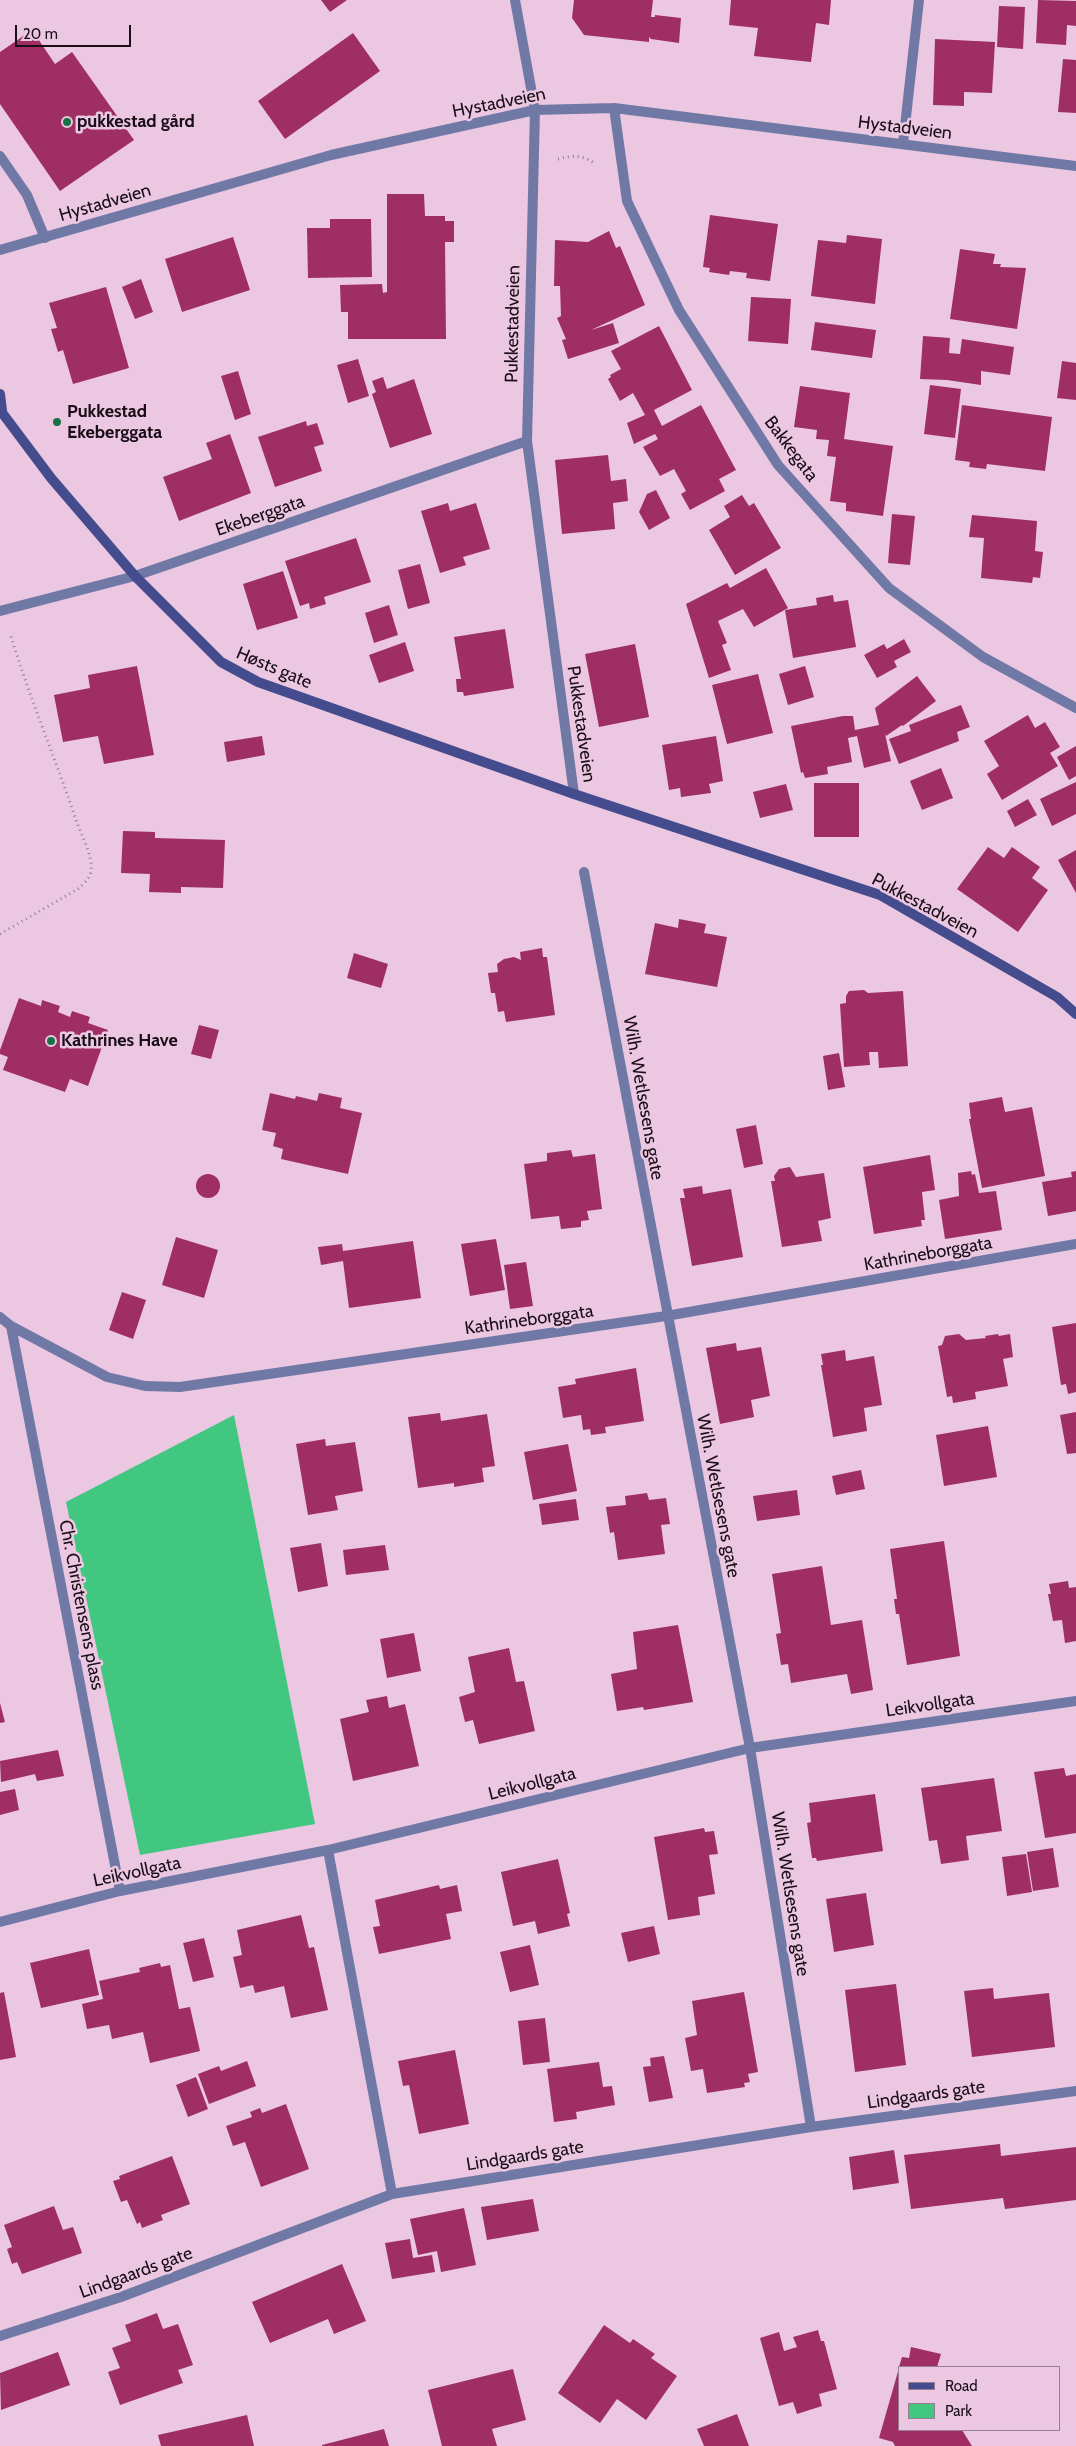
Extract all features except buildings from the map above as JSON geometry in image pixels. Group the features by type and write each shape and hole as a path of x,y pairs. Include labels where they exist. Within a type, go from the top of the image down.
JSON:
{"main road":[{"name":"Høsts gate","path":"0,394 1,411 51,478 135,576 221,662 258,682 574,794"},
{"name":"Pukkestadveien","path":"574,794 880,895 1057,997 1076,1014"}],"street":[{"name":"Pukkestadveien","path":"515,0 535,110 526,442 574,794"},
{"path":"903,144 918,0"},
{"name":"Hystadveien","path":"0,250 331,156 535,110 614,108 1076,166"},
{"name":"Bakkegata","path":"614,108 627,201 679,310 778,465 889,588 984,657 1076,708"},
{"path":"0,156 27,195 45,238"},
{"name":"Ekeberggata","path":"2,611 135,576 526,442"},
{"name":"Wilh. Wetlsesens gate","path":"584,872 666,1316 750,1748 811,2127"},
{"name":"Kathrineborggata","path":"0,1317 11,1326 107,1377 145,1386 180,1387 666,1316 1076,1244"},
{"name":"Chr. Christensens plass","path":"11,1326 120,1890"},
{"name":"Leikvollgata","path":"0,1922 120,1890 328,1850 750,1748 1076,1701"},
{"path":"328,1850 392,2194"},
{"name":"Lindgaards gate","path":"0,2336 121,2297 392,2194 811,2127 1076,2091"}],"path":[{"path":"553,165 558,159 575,156 585,158 597,167"},
{"path":"0,934 78,889 87,881 91,872 50,742 23,677 2,611"}],"green space":[{"path":"234,1415 315,1824 140,1855 66,1502"}],"place":[{"name":"pukkestad gård","path":"67,122"},
{"name":"Pukkestad Ekeberggata","path":"57,422"},
{"name":"Kathrines Have","path":"51,1041"}]}
